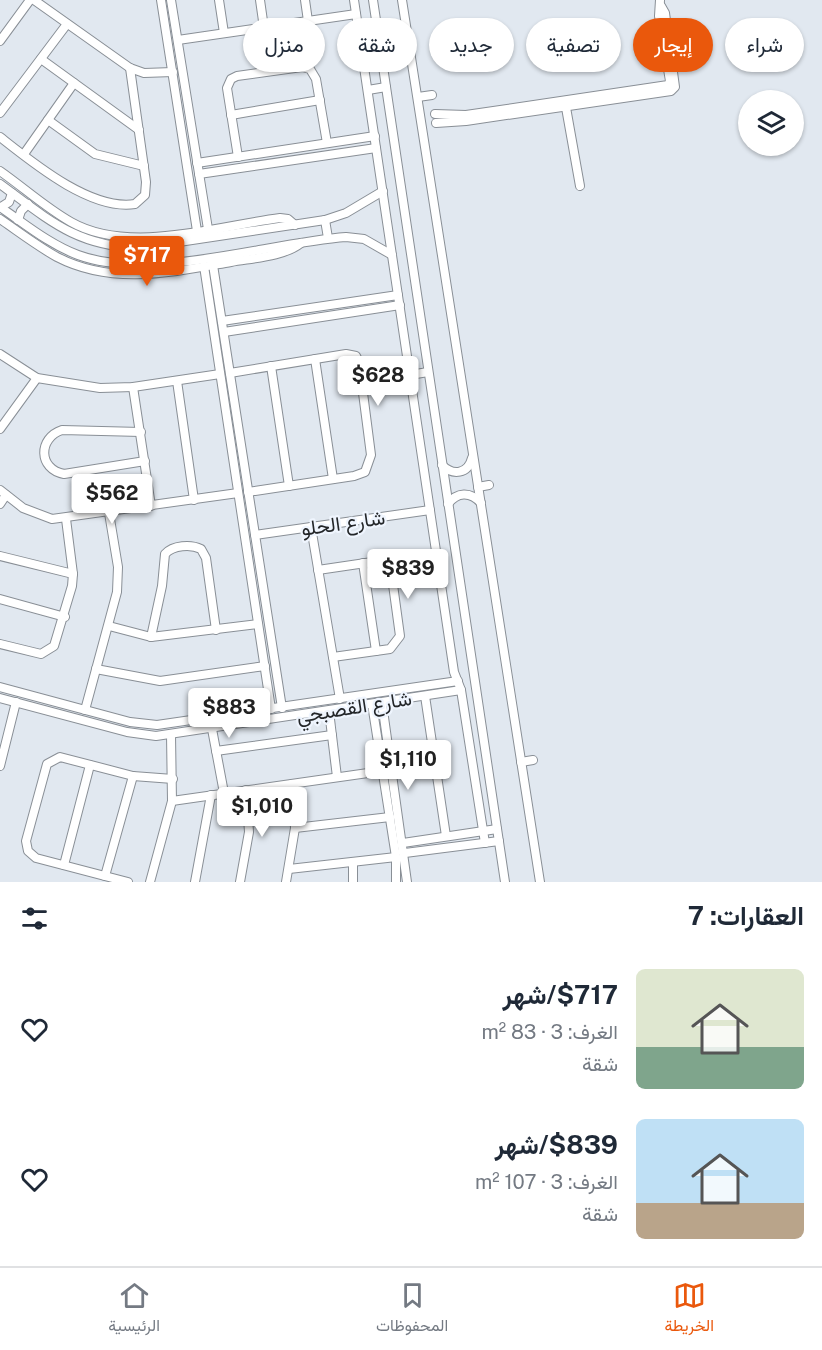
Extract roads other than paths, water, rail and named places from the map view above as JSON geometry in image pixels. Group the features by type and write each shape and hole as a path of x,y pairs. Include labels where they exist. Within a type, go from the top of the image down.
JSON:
{"street":[{"path":"0,41 32,0 130,68 144,73 172,72"},
{"path":"161,0 197,231"},
{"path":"171,0 208,229"},
{"path":"219,0 224,33"},
{"path":"261,0 263,18"},
{"path":"305,0 308,18"},
{"path":"354,0 454,672 461,690 485,843"},
{"path":"402,0 540,882"},
{"path":"375,2 505,882"},
{"path":"436,118 566,104 668,85 668,53 659,16 660,3"},
{"path":"325,19 356,14"},
{"path":"0,113 67,24"},
{"path":"178,40 243,31"},
{"path":"41,59 139,130"},
{"path":"238,157 228,85 237,76 306,67 315,75 327,143"},
{"path":"0,137 80,193 109,204 127,206 141,201 146,188 130,68"},
{"path":"24,154 74,83"},
{"path":"368,90 386,87"},
{"path":"418,97 432,95"},
{"path":"231,115 320,100"},
{"path":"566,104 580,186"},
{"path":"179,111 189,110"},
{"path":"48,120 95,154 144,166"},
{"path":"197,163 375,136"},
{"path":"199,174 376,148"},
{"path":"0,171 71,222 86,229 110,235 159,236 280,218 288,219 295,225"},
{"path":"0,184 65,231 95,243 122,248 159,247 325,220 356,208 383,191"},
{"path":"12,193 9,202 0,207 62,247 108,263 165,263 346,237 364,239 392,255"},
{"path":"18,220 21,211 28,204"},
{"path":"195,214 205,212"},
{"path":"0,219 58,257 112,273 167,273 286,251 303,242"},
{"path":"325,220 328,238"},
{"path":"159,236 159,247"},
{"path":"58,257 62,247"},
{"path":"165,263 167,273"},
{"path":"213,265 282,708"},
{"path":"204,266 271,710"},
{"path":"207,284 216,283"},
{"path":"222,321 398,295"},
{"path":"224,332 400,305"},
{"path":"0,354 37,378 100,388 133,387 220,374"},
{"path":"230,373 350,354 356,356 359,362 370,461 360,475 249,492"},
{"path":"315,359 333,479"},
{"path":"271,366 289,486"},
{"path":"410,375 428,372"},
{"path":"0,429 37,378"},
{"path":"177,381 194,500"},
{"path":"133,387 152,506"},
{"path":"0,412 8,418"},
{"path":"141,432 62,430 55,432 45,444 44,459 53,471 64,474 145,461"},
{"path":"230,439 240,437"},
{"path":"442,465 447,470 460,472 471,463 472,456"},
{"path":"478,487 489,485"},
{"path":"0,504 3,492 37,516 66,519 238,493"},
{"path":"448,504 452,499 464,494 476,498 480,503"},
{"name":"شارع الحلو","path":"255,535 430,510"},
{"path":"85,710 109,626 118,579 110,513"},
{"path":"0,644 36,654 47,653 54,646 65,617 73,574 66,519"},
{"path":"311,527 340,699"},
{"path":"152,637 162,587 165,554 172,548 192,546 201,549 206,558 216,630"},
{"path":"0,556 73,574"},
{"path":"318,570 383,562 391,570 400,636 390,649 333,657"},
{"path":"363,563 376,651"},
{"path":"0,599 65,617"},
{"path":"109,626 152,637 258,624"},
{"path":"96,669 160,681 265,666"},
{"name":"شارع القصبجي","path":"0,687 129,722 157,725 458,681"},
{"path":"433,684 435,694"},
{"name":"شارع القصبجي","path":"0,698 127,732 171,735 461,690"},
{"path":"269,695 280,693"},
{"path":"425,696 446,836"},
{"path":"0,766 3,742 16,702"},
{"path":"382,703 405,854 407,882"},
{"path":"372,704 396,856 396,882"},
{"path":"329,711 337,777"},
{"path":"243,714 244,724"},
{"path":"212,729 224,794"},
{"path":"150,882 172,801 171,735"},
{"path":"216,751 332,735"},
{"path":"128,882 32,855 26,840 47,764 60,757 133,776 173,779"},
{"path":"521,762 533,760"},
{"path":"64,865 90,765"},
{"path":"172,801 382,771"},
{"path":"105,876 133,776"},
{"path":"286,882 295,828 292,784"},
{"path":"240,882 249,832 246,790"},
{"path":"195,882 211,795"},
{"path":"295,828 390,817"},
{"path":"403,843 497,828"},
{"path":"405,854 498,841"},
{"path":"289,869 396,856"},
{"path":"353,862 353,882"}]}
